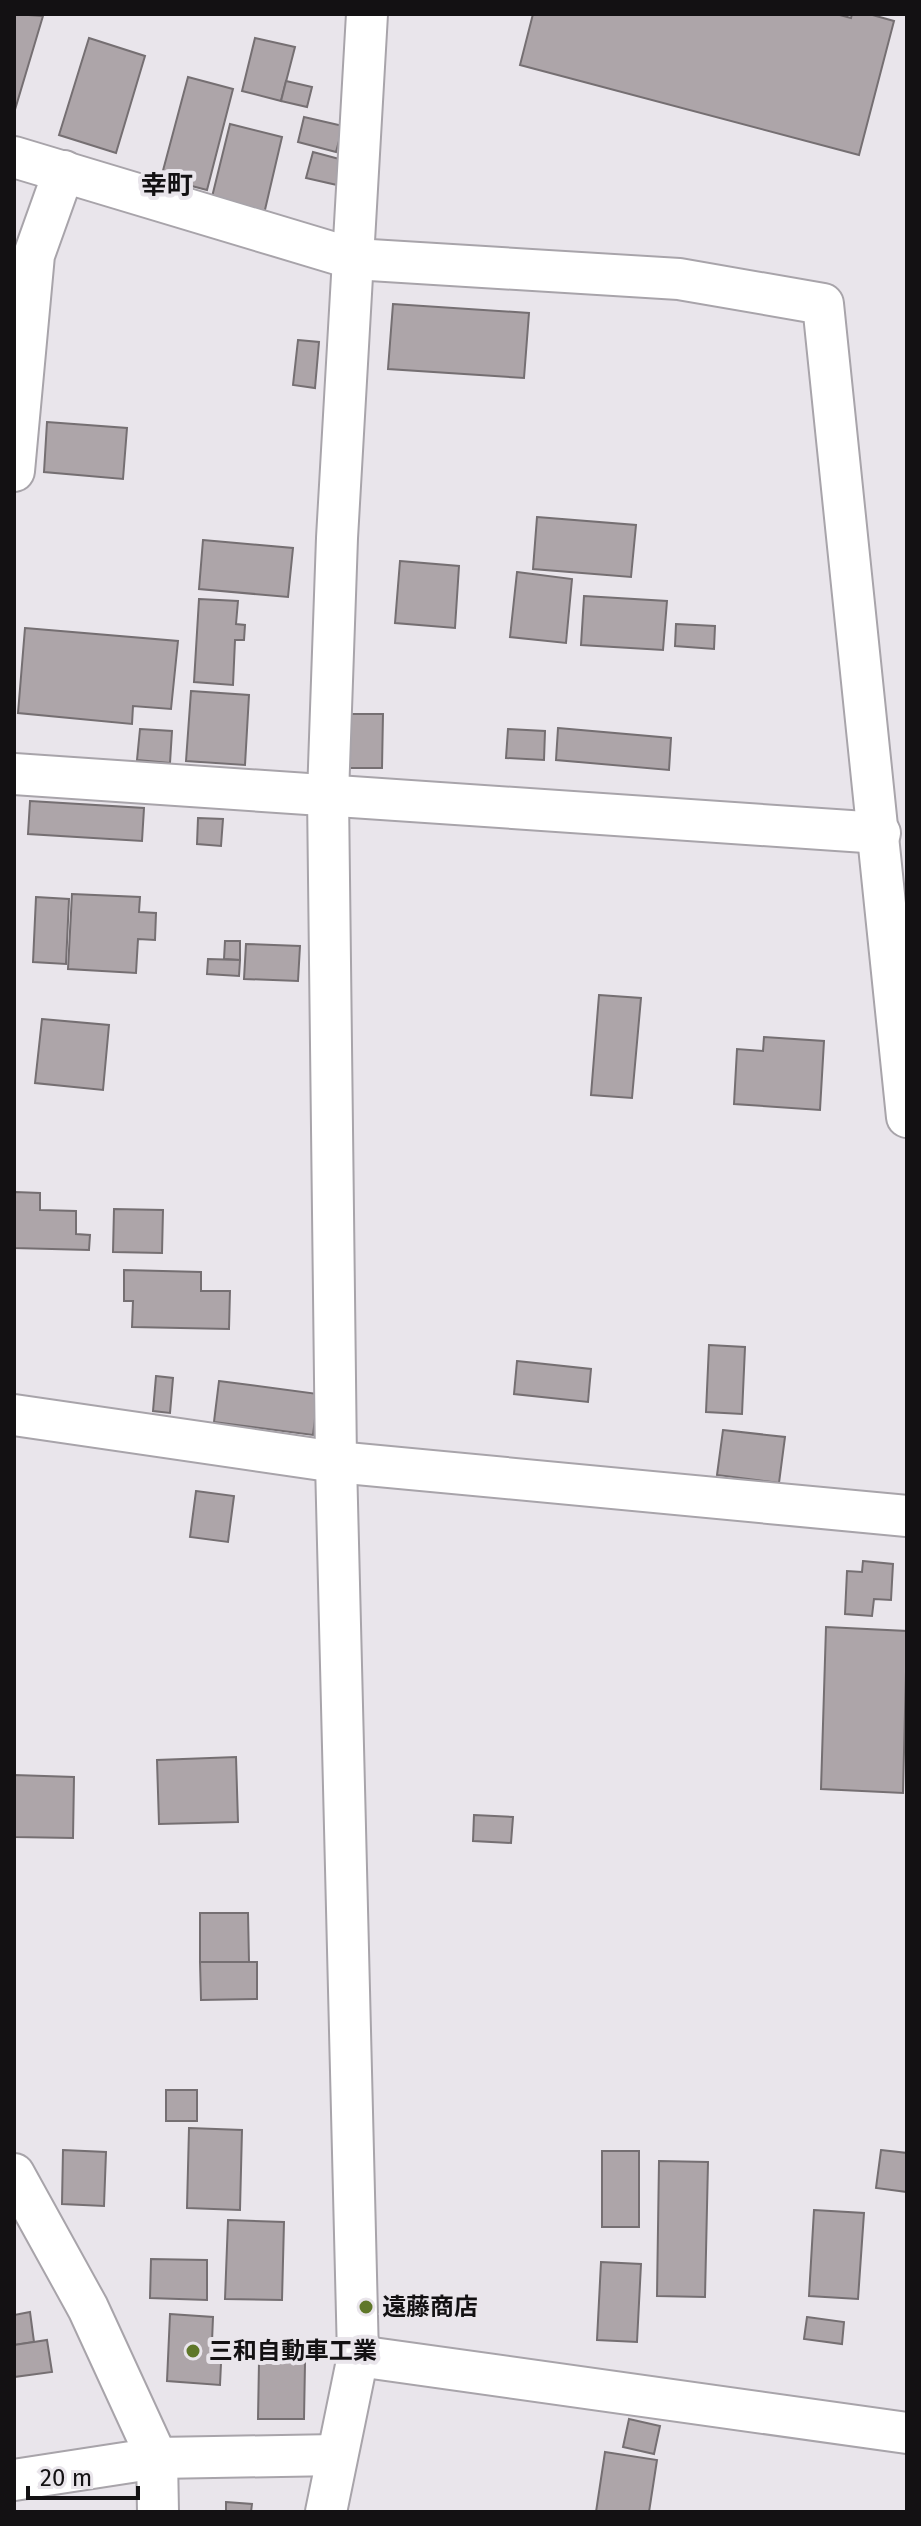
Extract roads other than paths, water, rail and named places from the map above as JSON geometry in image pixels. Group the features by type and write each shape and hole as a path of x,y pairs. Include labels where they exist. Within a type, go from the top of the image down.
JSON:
{"street":[{"path":"326,2512 358,2356 336,1462 328,795 337,538 367,14"},
{"path":"14,157 354,259 679,279 823,304 907,1117"},
{"path":"14,471 34,255 64,171"},
{"path":"14,774 880,833"},
{"path":"14,1415 336,1462 907,1516"},
{"path":"14,2174 88,2308 157,2458 158,2512"},
{"path":"358,2356 907,2433"},
{"path":"14,2480 157,2458 337,2455"}],"place":[{"name":"遠藤商店","path":"366,2307"},
{"name":"三和自動車工業","path":"193,2351"}],"district":[{"name":"幸町","path":"167,185"}]}
